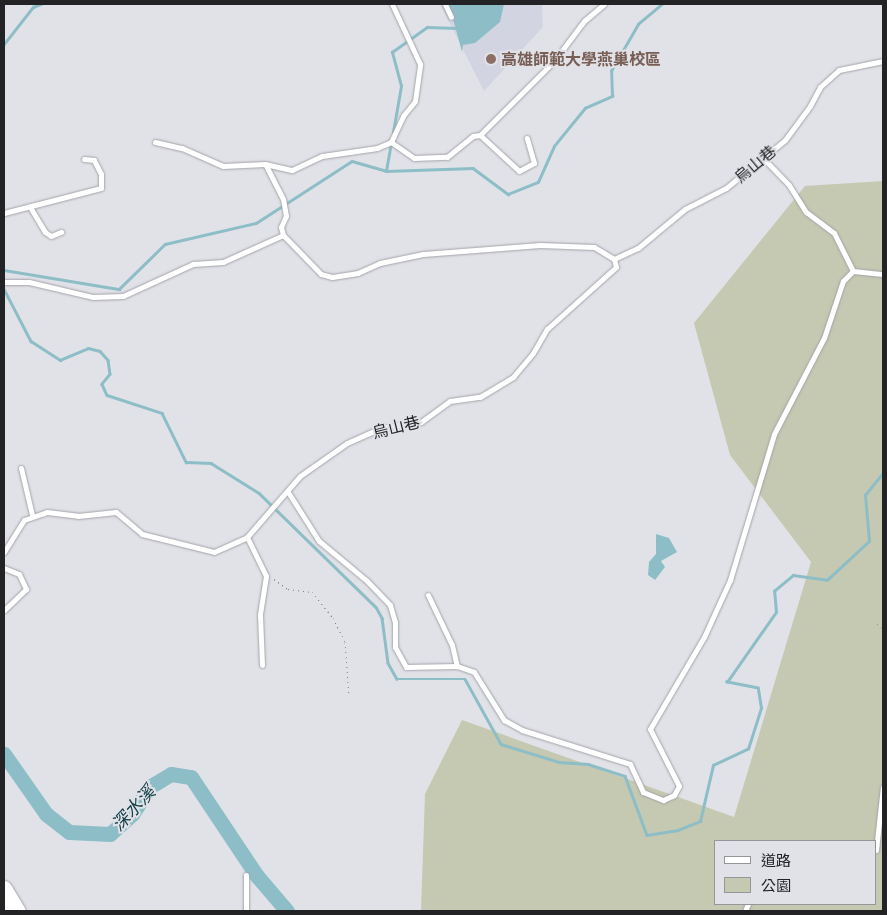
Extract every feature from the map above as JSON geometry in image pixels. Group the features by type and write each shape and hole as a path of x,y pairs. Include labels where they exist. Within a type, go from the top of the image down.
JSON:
{"main road":[{"path":"4,888 18,911"}],"lane":[{"path":"155,142 182,148 223,166 265,164 292,170 322,156 377,148 391,142 403,116 415,101 420,64 392,4"},
{"path":"445,4 451,17"},
{"path":"391,142 407,156 434,159 456,153 467,140 480,135 554,61 584,20 604,4"},
{"name":"烏山巷","path":"248,537 300,476 347,443 380,428 421,422 450,401 480,397 513,377 533,353 547,329 616,267 614,260 638,248 685,208 726,188 785,140 810,106 820,87 839,70 883,61"},
{"path":"480,135 519,171 534,163 527,138"},
{"path":"762,158 789,185 806,212 834,233 853,271"},
{"path":"4,213 100,188 101,174 94,160 84,159"},
{"path":"265,164 283,199 286,216 281,227 283,235 321,274 332,276 358,273 380,263 423,254 540,245 594,247 614,260"},
{"path":"30,207 46,232 51,236 61,232"},
{"path":"4,282 29,282 93,297 123,296 192,264 224,262 283,235"},
{"path":"853,271 883,274"},
{"path":"288,492 319,541 367,581 390,605 395,622 395,647 406,667 457,666 474,672 504,720 522,730 630,764 643,792 663,800 674,795 678,786 650,729 704,637 730,580 774,434 824,338 843,281 853,271"},
{"path":"21,468 32,515"},
{"path":"4,552 18,526 32,515 47,512 96,515 110,511 125,518 142,534 214,552 248,537 266,576 260,615 262,665"},
{"path":"4,568 19,574 26,589 4,610"},
{"path":"428,595 452,645 457,666"},
{"path":"877,841 883,787"},
{"path":"246,875 246,911"}],"path":[{"path":"266,576 288,589 312,592 323,604 346,642 349,696"},
{"path":"877,624 883,629"}],"shaded area":[{"name":"高雄師範大學燕巢校區","path":"440,4 542,4 543,27 484,91"}],"green space":[{"path":"883,181 883,911 421,911 425,794 462,720 734,817 811,562 730,455 694,323 805,186"}],"water":[{"path":"449,4 504,4 500,22 475,43 463,45 462,52"},
{"path":"656,534 669,538 677,552 661,561 665,567 655,580 648,575 649,562 656,554"}],"waterway":[{"path":"4,44 33,7 41,4"},
{"path":"386,171 473,168 508,194 538,182 554,146 585,108 612,96 611,71 638,24 662,4"},
{"path":"393,132 401,86 392,52 427,27 457,28"},
{"path":"4,270 119,289 165,244 256,223 352,161 386,171 391,143"},
{"path":"4,289 31,341 60,360 88,348 100,351 108,360 110,374 102,384 107,395 162,413 186,462 211,463 259,493 376,607 382,618 388,663 397,679 465,679 501,744 559,762 588,764 625,776 647,835 678,830 700,821 713,765 748,749 761,708 758,688 727,682 776,612 774,591 793,575 827,580 869,541 865,495 883,473"},
{"name":"深水溪","path":"4,754 46,814 69,832 110,834 132,814 151,786 171,774 191,777 257,876 287,911"}],"place":[{"name":"高雄師範大學燕巢校區","path":"491,59"}]}
